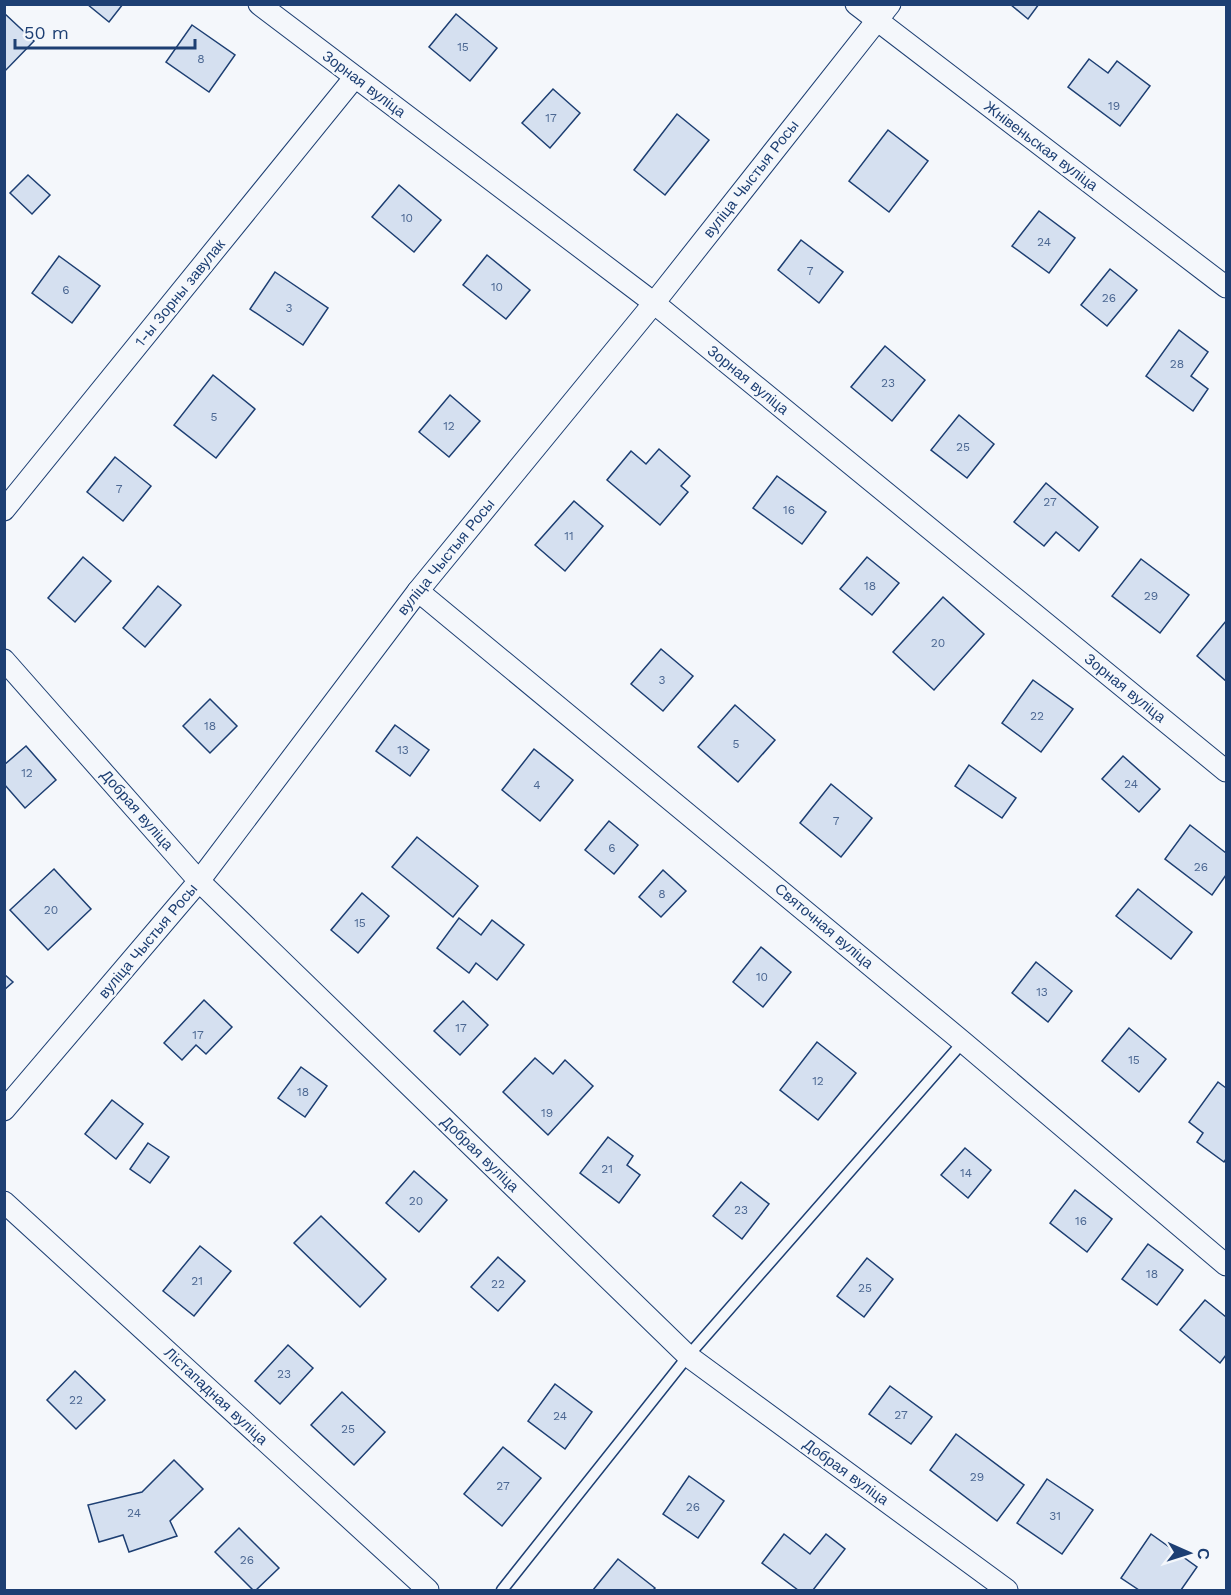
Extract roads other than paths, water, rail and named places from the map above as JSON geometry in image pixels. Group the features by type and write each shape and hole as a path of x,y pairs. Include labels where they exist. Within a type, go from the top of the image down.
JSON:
{"street":[{"name":"Зорная вуліца","path":"259,4 654,303 1227,771"},
{"name":"Жнівеньская вуліца","path":"856,4 883,12 1227,287"},
{"name":"вуліца Чыстыя Росы","path":"4,1110 199,881 418,591 654,303 883,12"},
{"name":"1-ы Зорны завулак","path":"4,510 355,77"},
{"name":"Святочная вуліца","path":"418,591 963,1042 1227,1265"},
{"name":"Добрая вуліца","path":"4,660 199,881 688,1356 1007,1590"},
{"name":"Лістападная вуліца","path":"4,1202 428,1590"}],"lane":[{"path":"502,1590 688,1356 963,1042"}]}
